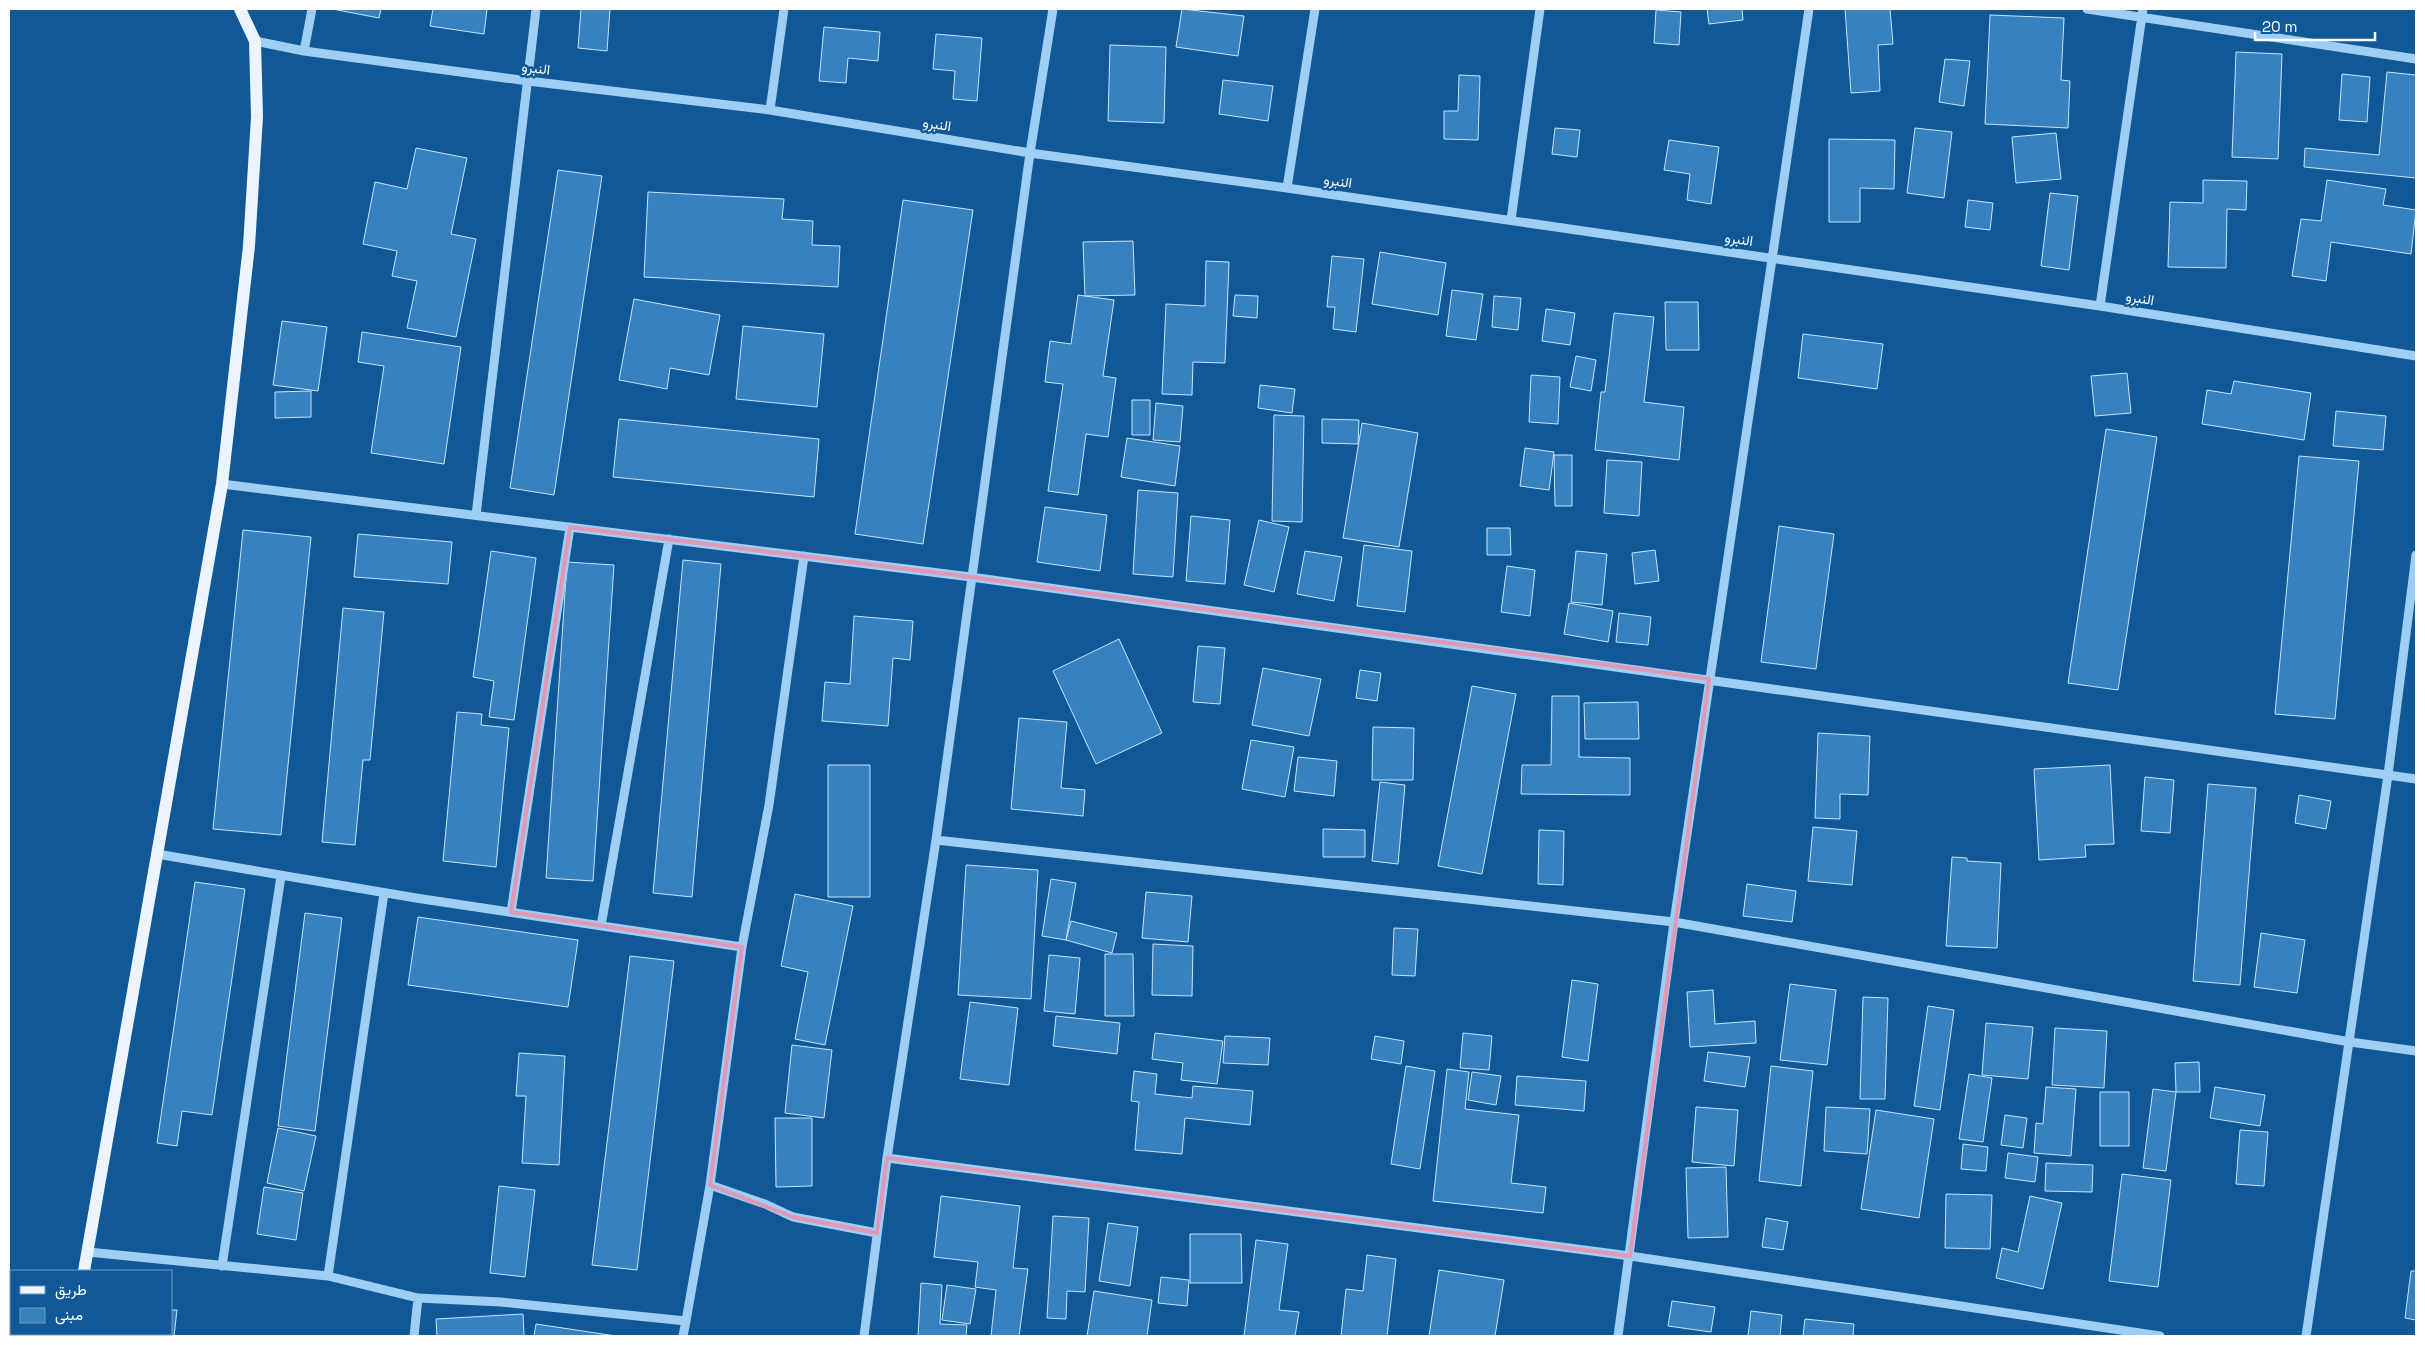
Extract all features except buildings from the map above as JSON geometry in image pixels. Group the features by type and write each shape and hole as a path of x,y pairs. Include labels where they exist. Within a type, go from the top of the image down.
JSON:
{"main road":[{"path":"84,1270 222,484 249,246 257,117 255,40 240,9"}],"street":[{"path":"304,51 312,9"},
{"path":"476,515 536,9"},
{"path":"770,110 784,9"},
{"path":"864,1336 887,1158 936,840 1030,153 1053,9"},
{"path":"1287,188 1315,9"},
{"path":"1511,220 1540,9"},
{"path":"1618,1336 1674,922 1809,9"},
{"path":"2087,9 2142,12 2416,59"},
{"path":"2100,306 2142,12"},
{"name":"النبرو","path":"255,40 304,51 528,81 770,110 1030,153 1511,220 2100,306 2416,356"},
{"path":"222,484 971,577 1710,679 2416,780"},
{"path":"512,912 570,527"},
{"path":"601,926 668,539"},
{"path":"2306,1336 2388,776 2416,555"},
{"path":"683,1336 710,1185 742,947 769,805 804,556"},
{"path":"936,840 1674,922 2350,1042 2416,1051"},
{"path":"157,854 384,893 742,947"},
{"path":"222,1266 281,876"},
{"path":"328,1276 384,893"},
{"path":"887,1158 1630,1256 2160,1336"},
{"path":"710,1185 765,1204 793,1217 877,1233"},
{"path":"88,1252 328,1276 418,1298 502,1302 686,1321"},
{"path":"414,1336 418,1298"}],"highlighted area":[{"path":"570,527 971,577 1709,679 1630,1256 887,1158 877,1233 793,1217 710,1185 742,947 511,912"}]}
